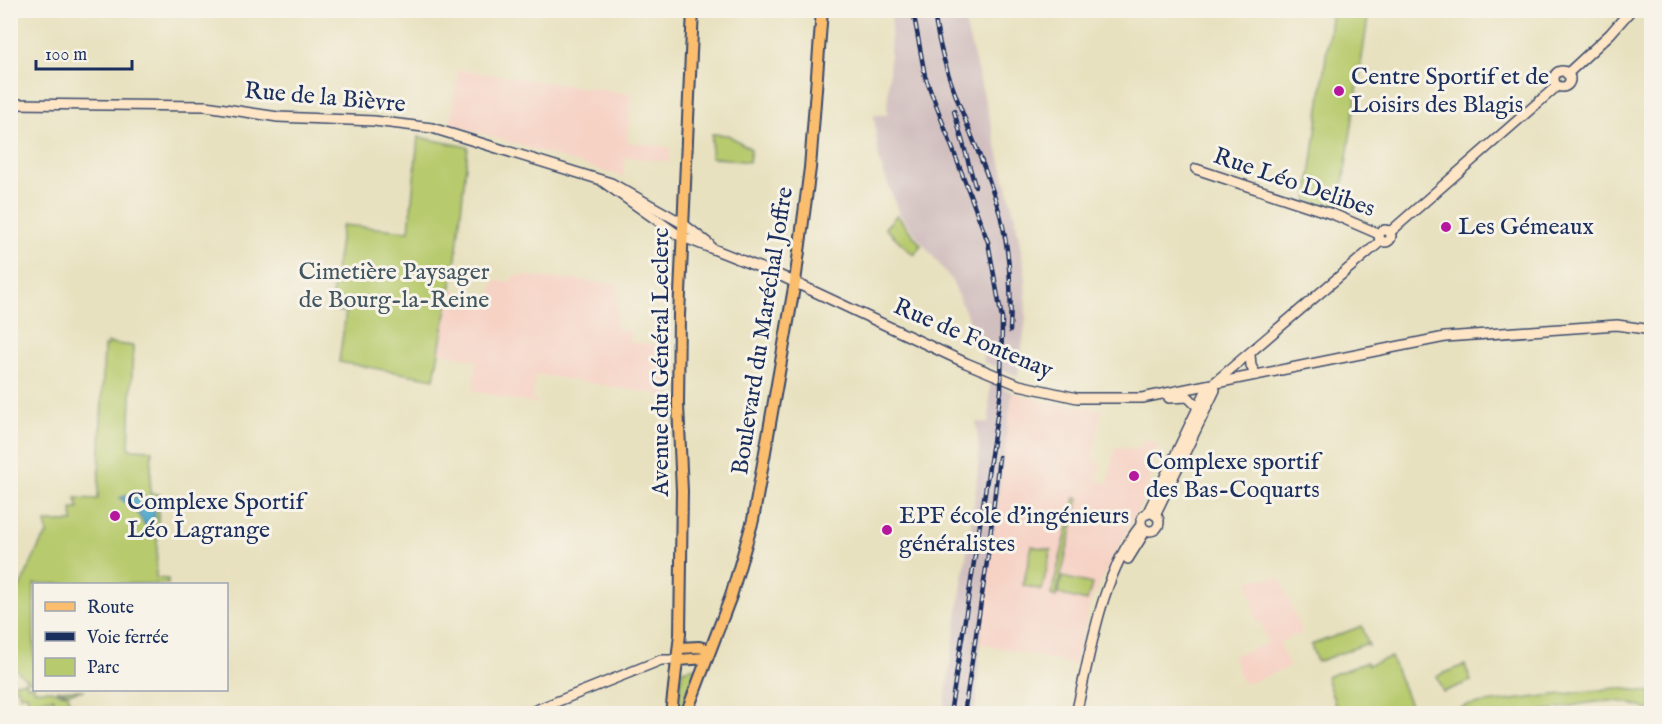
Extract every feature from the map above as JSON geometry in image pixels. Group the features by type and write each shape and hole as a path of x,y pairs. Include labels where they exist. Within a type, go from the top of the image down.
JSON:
{"main road":[{"name":"Avenue du Général Leclerc","path":"671,714 678,660 682,491 678,378 681,237 693,10"},
{"name":"Boulevard du Maréchal Joffre","path":"708,654 731,596 753,520 795,282 810,168 822,10"},
{"path":"1151,514 1207,388 1250,354 1380,237 1383,230 1390,232 1557,86 1554,82 1556,74 1560,72 1567,74 1610,34 1631,10"},
{"name":"Rue de la Bièvre","path":"10,104 199,106 278,117 410,124 479,141 611,183 682,223 713,247"},
{"name":"Rue Léo Delibes","path":"1196,169 1359,223 1380,237"},
{"name":"Rue de la Bièvre","path":"602,181 681,237 713,247"},
{"name":"Rue de Fontenay","path":"713,247 795,282 966,363 1030,388 1088,399 1152,396 1445,337 1617,325 1652,330"},
{"path":"1250,354 1252,369 1256,375"},
{"path":"1076,714 1104,603 1144,528 1142,519 1151,514 1212,396 1214,384"},
{"path":"1152,396 1167,399 1188,397 1197,407"},
{"path":"1144,528 1157,528 1158,520 1151,514"},
{"path":"678,648 699,646 708,654"},
{"path":"526,714 661,660 678,660 708,654"},
{"path":"686,714 708,654"}],"shaded area":[{"path":"892,11 962,11 1015,217 1025,271 1026,320 1018,376 984,362 979,326 971,325 951,279 900,215 879,161 874,115 887,115"},
{"path":"458,70 631,94 627,142 670,147 670,162 625,157 623,177 450,124"},
{"path":"513,275 618,284 616,329 631,331 630,342 664,345 669,396 536,374 532,400 537,401 537,404 473,391 476,360 439,352 450,291 491,297 494,281 511,282"},
{"path":"990,383 1012,392 980,643 977,694 974,713 943,713 976,489 979,453 976,422 989,423"},
{"path":"1012,392 1052,404 1102,409 1092,461 1100,463 1097,481 1108,483 1115,447 1140,449 1142,440 1158,444 1146,495 1090,603 1075,665 980,643"},
{"path":"1280,578 1302,633 1279,642 1289,667 1249,683 1242,682 1233,656 1268,643 1261,622 1257,623 1248,580"}],"green space":[{"name":"Centre Sportif et de Loisirs des Blagis","path":"1332,11 1369,11 1339,211 1307,200"},
{"path":"712,134 728,135 751,149 749,162 711,157"},
{"name":"Cimetière Paysager de Bourg-la-Reine","path":"418,137 468,147 456,258 434,379 339,362 346,312 330,310 342,225 409,231"},
{"path":"897,215 921,245 914,255 885,228"},
{"name":"Complexe Sportif Léo Lagrange","path":"108,343 133,346 129,449 152,450 150,494 159,494 156,578 168,579 168,583 33,583 33,682 11,665 11,607 40,544 47,535 46,522 73,522 72,509 79,509 76,498 98,499 104,346 108,346"},
{"path":"1075,498 1079,499 1056,597 1051,595"},
{"path":"1032,546 1051,550 1042,590 1023,585"},
{"path":"1062,577 1092,584 1087,601 1058,594"},
{"path":"1362,626 1369,646 1365,644 1317,662 1311,645"},
{"path":"1391,657 1413,713 1338,713 1326,677 1367,662 1368,665"},
{"path":"1465,665 1471,681 1443,692 1437,676"},
{"path":"697,667 681,710 677,713 682,670"},
{"path":"26,681 27,686 33,685 33,691 54,691 65,694 67,693 60,691 79,691 68,693 72,713 66,713 64,703 55,707 53,698 33,702 35,711 30,712 27,694 20,695 18,688 11,689 11,684"},
{"path":"1616,688 1651,692 1651,712 1637,705 1607,701 1519,714 1446,713 1468,705"}],"water":[{"path":"125,496 150,499 155,503 154,533 151,534 138,514 120,498"}],"railway":[{"path":"913,10 925,76 988,242 1002,319 1001,391 950,714"},
{"path":"934,10 951,83 988,177 1001,217 1009,265 1010,331"},
{"path":"954,111 975,186"},
{"path":"964,714 988,555 999,457"}],"place":[{"name":"Centre Sportif et de Loisirs des Blagis","path":"1339,91"},
{"name":"Les Gémeaux","path":"1446,227"},
{"name":"Complexe sportif des Bas-Coquarts","path":"1134,476"},
{"name":"Complexe Sportif Léo Lagrange","path":"115,516"},
{"name":"EPF école d'ingénieurs généralistes","path":"887,530"}]}
